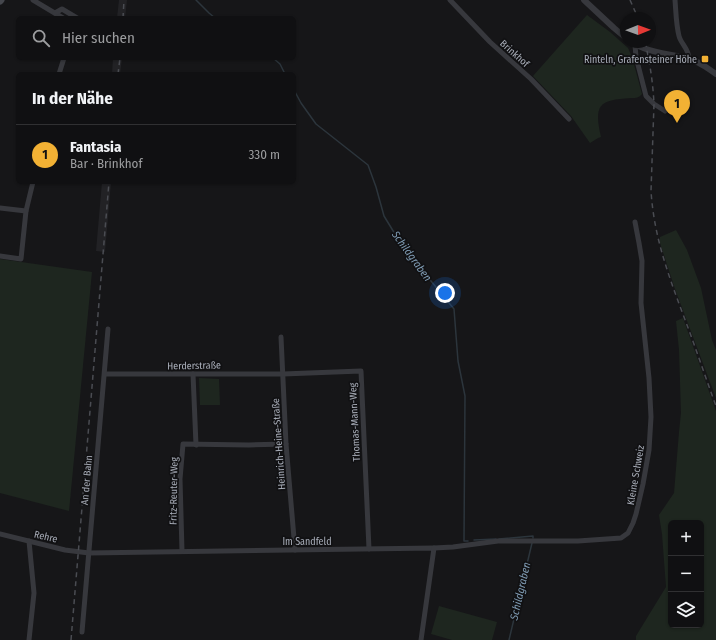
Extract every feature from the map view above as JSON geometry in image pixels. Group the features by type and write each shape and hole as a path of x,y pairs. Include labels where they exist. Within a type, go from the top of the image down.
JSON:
{"street":[{"path":"33,0 60,16"},
{"name":"Brinkhof","path":"450,0 490,42 531,79 569,119"},
{"path":"584,0 620,33"},
{"path":"675,0 679,38 689,53 690,59"},
{"path":"55,13 62,9 74,16"},
{"path":"635,48 646,96 654,104 665,111"},
{"path":"644,48 690,59 716,74"},
{"path":"60,72 63,60"},
{"path":"0,256 20,259 26,211 33,184"},
{"path":"0,208 26,211"},
{"name":"Kleine Schweiz","path":"434,548 464,546 498,541 578,541 621,538 628,533 636,514 643,484 649,450 651,417 649,378 641,304 642,261 640,243 635,222"},
{"name":"An der Bahn","path":"82,632 108,329"},
{"name":"Heinrich-Heine-Straße","path":"281,337 286,444 295,550"},
{"name":"Thomas-Mann-Weg","path":"283,374 360,371 369,549"},
{"name":"Herderstraße","path":"105,374 283,374"},
{"path":"193,374 196,445"},
{"name":"Fritz-Reuter-Weg","path":"182,551 180,479 183,444 286,444"},
{"name":"Rehre","path":"0,534 88,553"},
{"path":"28,541 34,593 30,640"},
{"path":"421,640 434,548"},
{"name":"Im Sandfeld","path":"88,553 434,548"}],"shaded area":[{"path":"119,0 127,0 125,16 117,16"},
{"path":"587,15 620,41 620,48 628,48 632,57 642,94 636,98 611,100 601,106 598,118 601,137 590,143 571,116 533,76"},
{"path":"113,60 122,60 120,72 112,72"},
{"path":"102,184 111,184 105,252 96,251"},
{"path":"676,230 687,250 701,288 712,340 716,350 716,398 675,289 660,243 660,237"},
{"path":"0,259 92,272 69,511 0,493"},
{"path":"683,318 716,411 716,640 636,640 636,636 666,587 659,515 674,493 681,413 679,350 676,321"},
{"path":"199,378 219,379 220,405 200,405"},
{"path":"439,606 497,622 492,640 452,640 431,634"}],"waterway":[{"name":"Schildgraben","path":"196,0 213,16"},
{"name":"Schildgraben","path":"275,60 280,64 284,72"},
{"name":"Schildgraben","path":"296,94 316,124 368,165 384,216 417,264 454,309 458,361 465,396 464,541 468,541"},
{"name":"Schildgraben","path":"499,539 533,536 533,538"},
{"name":"Schildgraben","path":"474,540 496,539"},
{"name":"Schildgraben","path":"509,640 532,543"}],"railway":[{"path":"123,16 124,0"},
{"path":"630,0 635,12"},
{"path":"646,48 651,73 654,104 651,191 655,224 667,270 716,406"},
{"path":"118,72 120,60"},
{"path":"71,640 109,184"}],"place":[{"name":"Rinteln, Grafensteiner Höhe","path":"705,59"},
{"name":"Fantasia","path":"677,123"}]}
